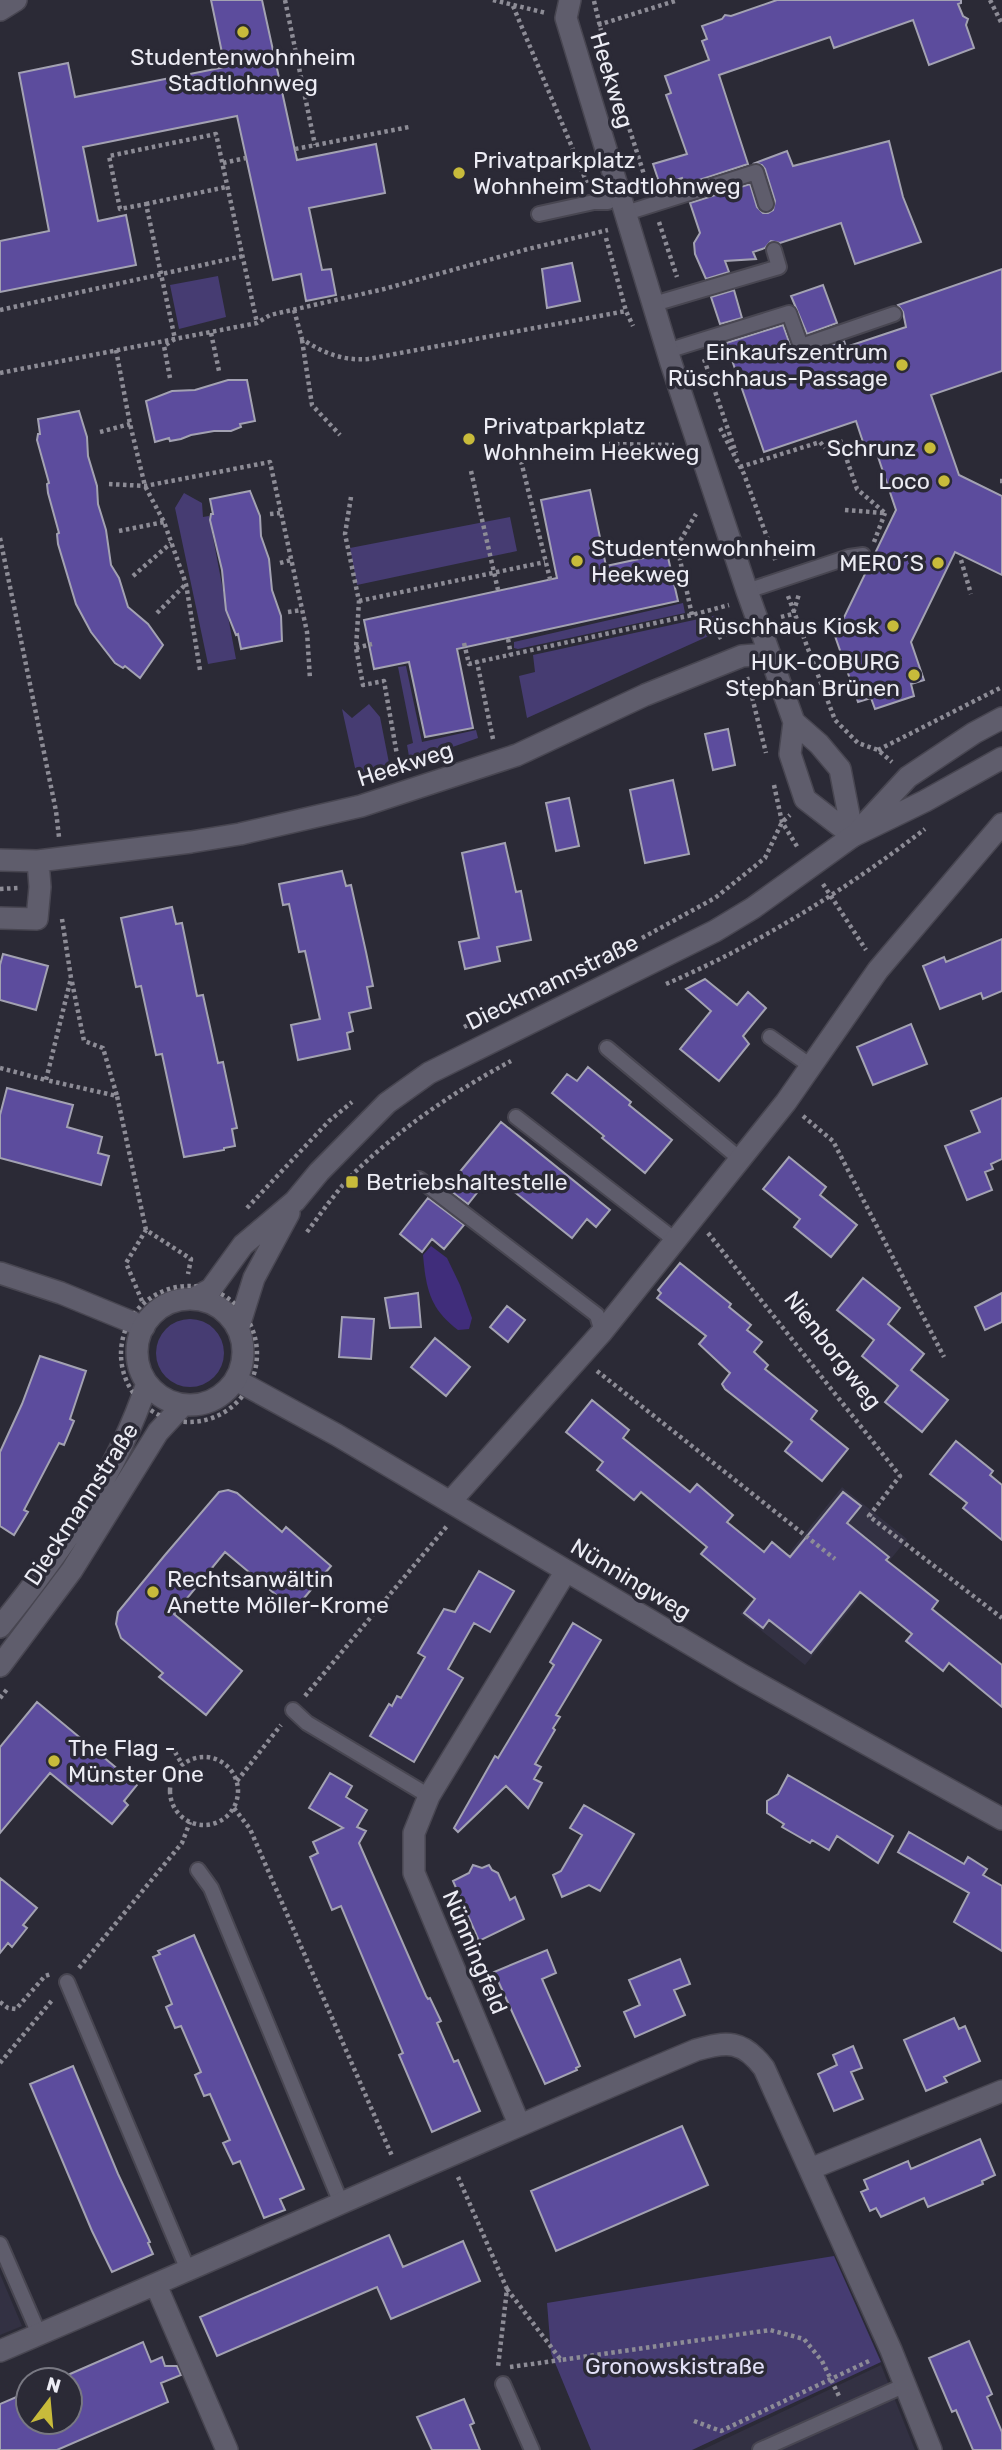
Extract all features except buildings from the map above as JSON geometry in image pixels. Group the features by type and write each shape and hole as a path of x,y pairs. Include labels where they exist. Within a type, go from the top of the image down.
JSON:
{"street":[{"path":"0,10 16,0"},
{"name":"Heekweg","path":"570,0 566,18 614,210 654,304 667,351 768,654 794,722 819,744 840,769 853,836"},
{"name":"Heekweg","path":"0,860 52,851 191,842 240,834 361,806 517,755 645,695 742,656 768,654"},
{"name":"Dieckmannstraße","path":"853,836 908,777 974,733 1002,718"},
{"name":"Heekweg","path":"794,722 790,754 805,799 853,836"},
{"name":"Dieckmannstraße","path":"197,1291 243,1245 295,1201 319,1172 387,1103 429,1073 715,931 753,908 853,836 925,801 1002,758"},
{"path":"455,1505 602,1332 786,1102 878,970 1002,824"},
{"path":"0,918 37,919 40,887 52,851"},
{"name":"Dieckmannstraße","path":"243,1383 243,1346 254,1278 295,1201"},
{"path":"0,1273 61,1293 136,1324"},
{"path":"136,1324 164,1306 197,1291 207,1302 230,1317 247,1319"},
{"path":"136,1324 137,1356 144,1393 157,1394 169,1401 175,1412 213,1401 243,1383"},
{"name":"Nünningweg","path":"243,1383 744,1676 1002,1819"},
{"name":"Dieckmannstraße","path":"0,1626 77,1521 131,1429 144,1393"},
{"name":"Dieckmannstraße","path":"0,1666 79,1559 149,1444 175,1412"},
{"name":"Nünningfeld","path":"519,2124 414,1874 414,1833 429,1796 566,1571"},
{"path":"0,2350 156,2285 519,2124 696,2050 718,2044 738,2045 753,2053 764,2068 891,2350 930,2450"},
{"path":"810,2169 1002,2091"},
{"path":"156,2285 227,2450"}],"lane":[{"path":"539,214 654,205 756,172 766,204"},
{"path":"654,304 779,267 774,250"},
{"path":"667,351 789,313 801,346 894,314"},
{"path":"747,592 849,557 863,555"},
{"path":"770,1037 812,1067"},
{"path":"607,1048 740,1159"},
{"path":"516,1117 675,1240"},
{"path":"419,1179 597,1315 602,1332"},
{"path":"293,1710 307,1723 429,1796"},
{"path":"198,1870 211,1888 341,2203"},
{"path":"67,1982 188,2270"},
{"path":"0,2244 39,2334"},
{"path":"503,2384 532,2450"},
{"path":"760,2450 903,2386"}],"path":[{"path":"285,0 315,145"},
{"path":"594,0 610,68 683,294"},
{"path":"990,0 1002,24"},
{"path":"513,6 614,210"},
{"path":"295,149 409,127"},
{"path":"226,187 120,209 109,156 216,134 257,323"},
{"path":"222,163 246,159"},
{"path":"146,204 175,338"},
{"path":"604,231 614,210"},
{"path":"604,231 614,210"},
{"path":"0,373 257,323 271,315 604,231"},
{"path":"0,310 243,256"},
{"path":"294,310 302,339 312,404 340,435"},
{"path":"302,339 318,351 350,360 368,359 626,311"},
{"path":"211,333 219,371"},
{"path":"170,378 164,346 175,338"},
{"path":"698,342 740,467 748,472"},
{"path":"116,351 145,486 164,522 186,584 200,670"},
{"path":"714,418 744,474 783,579 793,614 835,720 858,743 878,750 908,777"},
{"path":"100,432 130,424"},
{"path":"840,440 857,489 885,513 845,510"},
{"path":"740,467 820,442 825,448"},
{"path":"609,444 674,445"},
{"path":"521,461 551,583"},
{"path":"109,484 145,486 270,462 307,632 310,679"},
{"path":"471,471 498,590"},
{"path":"692,615 677,545 712,484"},
{"path":"351,497 345,534 359,601 356,648 363,685 384,681 401,774 387,777"},
{"path":"270,514 280,513"},
{"path":"119,531 164,522"},
{"path":"0,538 2,560 56,811 52,851"},
{"path":"134,576 171,543"},
{"path":"961,560 971,594"},
{"path":"280,563 290,561"},
{"path":"359,601 545,562"},
{"path":"156,613 186,584"},
{"path":"464,643 469,664 692,615 729,605 747,592"},
{"path":"793,614 800,594"},
{"path":"288,612 302,610"},
{"path":"758,624 793,614"},
{"path":"508,639 511,655"},
{"path":"356,648 372,644"},
{"path":"477,662 493,743"},
{"path":"878,750 1002,687"},
{"path":"782,822 878,970"},
{"path":"52,851 72,834"},
{"path":"47,836 52,851"},
{"path":"663,985 775,930 881,862"},
{"path":"61,911 71,978 85,1041 103,1048 117,1096 146,1230 126,1263 143,1303"},
{"path":"46,1080 71,978"},
{"path":"303,1238 353,1174 399,1135 477,1080 523,1055"},
{"path":"0,1068 117,1096"},
{"path":"786,1102 833,1141 944,1357"},
{"name":"Nienborgweg","path":"694,1216 900,1476 869,1516 1002,1618"},
{"path":"146,1230 191,1259 197,1291"},
{"path":"163,1290 197,1291 228,1298 247,1319 256,1340 258,1358 243,1383 239,1402 225,1413 199,1422 127,1385 121,1364 121,1343 136,1324 143,1303 163,1290"},
{"path":"580,1358 835,1559"},
{"path":"237,1781 455,1505"},
{"path":"175,1752 182,1764"},
{"path":"203,1756 214,1758 232,1771 237,1781 238,1790 233,1808 219,1822 200,1825 190,1822 180,1816 173,1807 169,1795 174,1772 182,1764 203,1756"},
{"path":"233,1808 250,1829 401,2176"},
{"path":"0,2063 182,1843 190,1822"},
{"path":"0,2002 8,2008 16,2009 48,1974 56,1975 67,1982"},
{"path":"449,2155 507,2289 561,2360"},
{"path":"503,2384 497,2369 507,2289"},
{"path":"497,2369 770,2330 804,2339 822,2361 831,2379"},
{"path":"694,2421 721,2431 891,2350"}],"shaded area":[{"path":"431,1246 447,1258 460,1285 472,1318 469,1329 458,1330 435,1306 428,1288 423,1255"},
{"path":"842,1487 907,1539 805,1665 740,1614"},
{"path":"0,2274 22,2326 0,2335"},
{"path":"881,2365 915,2450 702,2450"}],"green space":[{"path":"218,276 226,317 179,329 170,285"},
{"path":"184,493 202,503 203,517 209,516 236,659 208,664 175,508"},
{"path":"510,517 517,551 357,585 350,548"},
{"path":"683,603 685,613 514,648 514,642"},
{"path":"717,615 717,629 711,635 527,718 519,676 535,672 533,655"},
{"path":"406,666 422,742 476,730 478,738 410,762 407,745 413,743 398,667"},
{"path":"369,704 380,717 390,768 357,777 342,709 352,718"},
{"path":"190,1319 203,1321 214,1329 222,1340 222,1366 214,1377 203,1385 190,1387 177,1385 166,1377 158,1366 156,1353 158,1340 166,1329 177,1321"},
{"name":"Gronowskistraße","path":"834,2256 881,2362 692,2450 591,2450 551,2353 547,2303"}],"place":[{"name":"Studentenwohnheim Stadtlohnweg","path":"243,32"},
{"name":"Privatparkplatz Wohnheim Stadtlohnweg","path":"459,173"},
{"name":"Einkaufszentrum Rüschhaus-Passage","path":"902,365"},
{"name":"Privatparkplatz Wohnheim Heekweg","path":"469,439"},
{"name":"Schrunz","path":"930,448"},
{"name":"Loco","path":"944,481"},
{"name":"Studentenwohnheim Heekweg","path":"577,561"},
{"name":"MERO´S","path":"938,563"},
{"name":"Rüschhaus Kiosk","path":"893,626"},
{"name":"HUK-COBURG Stephan Brünen","path":"914,675"},
{"name":"Betriebshaltestelle","path":"352,1182"},
{"name":"Rechtsanwältin Anette Möller-Krome","path":"153,1592"},
{"name":"The Flag - Münster One","path":"54,1761"}]}
